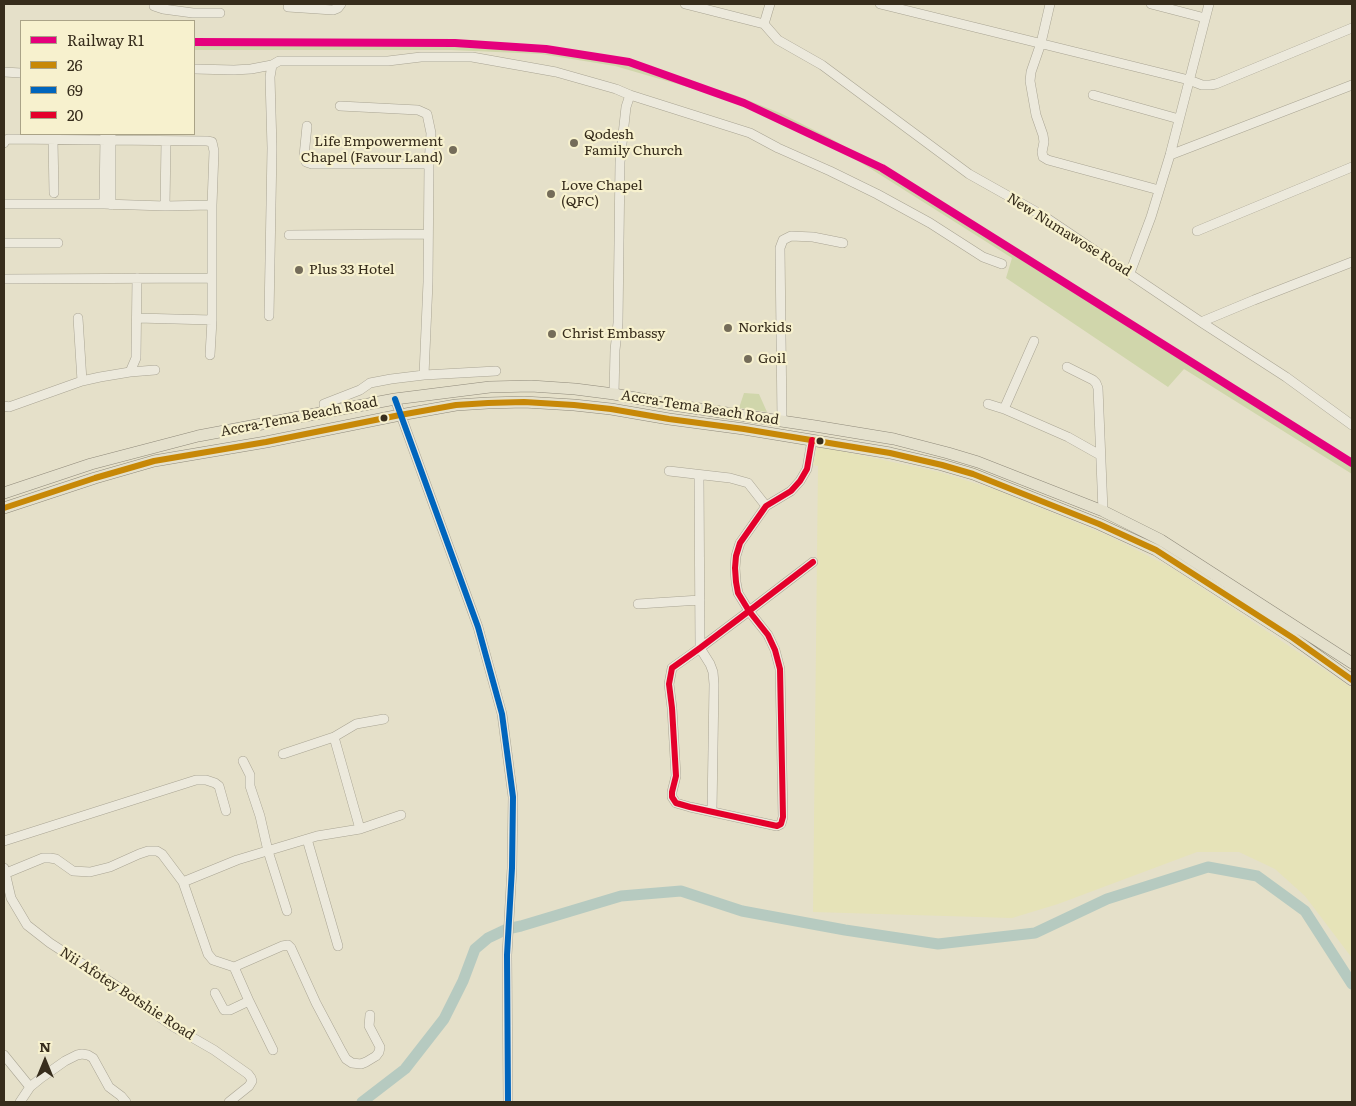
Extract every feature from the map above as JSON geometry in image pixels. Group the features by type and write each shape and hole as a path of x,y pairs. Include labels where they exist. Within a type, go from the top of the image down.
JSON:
{"main road":[{"name":"Accra-Tema Beach Road","path":"4,493 91,464 198,436 395,399 490,387 531,386 614,394 894,439 978,462 1102,511 1161,540 1352,663"},
{"path":"611,409 614,394"},
{"name":"Accra-Tema Beach Road","path":"4,508 95,478 154,462 456,405 541,403 611,409 890,453 973,474 1099,524 1156,550 1293,638 1352,680"}],"street":[{"path":"154,4 154,6 163,9 193,13 220,13"},
{"path":"288,7 333,10 341,4"},
{"path":"685,4 764,24 770,4"},
{"path":"880,4 1189,80 1202,85 1216,84 1352,28"},
{"path":"1050,4 1030,81 1036,115 1043,135 1043,157 1048,160 1158,190"},
{"path":"1151,4 1205,18"},
{"path":"1130,273 1170,155 1209,4"},
{"name":"New Numawose Road","path":"764,24 778,40 822,65 969,174 1042,214 1352,424"},
{"path":"195,69 251,69 272,65 280,61 388,62 421,56 472,57 556,72 616,89 750,133 884,198 930,223 983,257 1002,264"},
{"path":"269,316 272,148 270,77 272,65"},
{"path":"4,72 20,73"},
{"path":"1170,155 1352,84"},
{"path":"614,394 618,323 620,162 626,107 630,94"},
{"path":"1093,95 1179,119"},
{"path":"340,106 418,110 427,114 431,133 424,375"},
{"path":"307,126 304,156 306,162 312,164 429,164"},
{"path":"108,137 108,205"},
{"path":"4,143 8,139 53,140 108,137 212,142 214,151 210,355"},
{"path":"53,140 54,193"},
{"path":"165,206 166,141"},
{"path":"1197,231 1352,167"},
{"path":"4,204 212,205"},
{"path":"289,235 428,234"},
{"path":"782,421 780,248 783,240 791,236 813,237 843,243"},
{"path":"4,243 58,243"},
{"path":"1201,322 1352,262"},
{"path":"130,372 136,358 137,278"},
{"path":"4,280 212,278"},
{"path":"78,318 82,381"},
{"path":"137,318 212,320"},
{"path":"1004,409 1034,341"},
{"path":"1067,367 1093,380 1098,388 1102,511"},
{"path":"4,406 9,407 100,376 155,370"},
{"path":"325,412 324,404 360,390 370,383 424,375 496,371"},
{"path":"395,399 478,627 502,714 513,797 508,945 508,1102"},
{"path":"988,404 1068,437 1100,455"},
{"path":"812,440 807,469 791,491 766,506 740,543 735,568 738,593 749,611 768,635 775,650 780,669 782,821 777,826 676,803 672,797 676,776 669,684 672,668 749,611 812,562"},
{"path":"669,471 699,476 730,478 748,483 766,506"},
{"path":"699,476 700,648 713,672 712,811"},
{"path":"638,604 700,600"},
{"path":"283,754 334,737 356,724 384,719"},
{"path":"334,737 360,829"},
{"path":"244,761 250,775 250,786 287,911"},
{"path":"4,841 196,780 206,780 219,786 226,811"},
{"path":"183,882 237,860 317,836 360,829 401,814"},
{"path":"307,839 338,946"},
{"path":"4,871 44,858 50,858 56,859 73,870 90,872 110,867 148,851 156,851 166,858 183,882 208,954 213,960 234,967 288,945 342,1052 346,1059 352,1063 361,1064 366,1062 379,1052 380,1047 369,1026 370,1015"},
{"name":"Nii Afotey Botshie Road","path":"4,871 11,898 27,925 50,944 129,994 174,1027 214,1050 248,1074 252,1081 249,1086 229,1102"},
{"path":"234,967 273,1050"},
{"path":"215,993 224,1010 230,1010 249,1001"},
{"path":"4,1055 30,1087"},
{"path":"20,1102 30,1087 65,1061 77,1055 88,1055 93,1058 109,1087 126,1102"}],"shaded area":[{"path":"817,447 939,472 997,490 1109,536 1172,568 1352,688 1352,958 1305,896 1275,869 1239,852 1197,852 1058,904 1012,918 813,912 818,466 813,465"}],"green space":[{"path":"195,45 503,45 504,50 593,57 649,69 735,95 780,113 830,138 962,215 1163,346 1352,463 1352,474 1184,369 1168,387 1006,278 1012,258 852,157 756,109 615,66 541,54 451,50 195,50"},
{"path":"744,393 759,394 767,412 739,408"}],"waterway":[{"path":"362,1102 405,1069 444,1019 463,981 475,949 488,938 507,929 621,896 681,891 742,911 845,930 938,944 1035,933 1107,899 1208,867 1257,876 1305,911 1352,984"}],"rail line":[{"name":"R1","path":"195,42 455,43 546,49 629,62 744,103 882,168 1352,463"}],"transit line":[{"name":"69","path":"395,399 478,627 502,714 513,797 512,868 507,955 508,1102"},
{"name":"26","path":"4,508 154,461 266,442 456,405 524,402 611,409 890,453 973,474 1099,524 1156,550 1293,638 1352,680"},
{"name":"20","path":"812,440 807,469 800,481 791,491 766,506 740,543 735,568 738,593 749,611 768,635 775,650 780,669 783,817 781,824 777,826 676,803 672,797 676,776 669,684 672,668 700,648 749,611 813,562"}],"place":[{"name":"Qodesh Family Church","path":"574,143"},
{"name":"Life Empowerment Chapel (Favour Land)","path":"453,150"},
{"name":"Love Chapel (QFC)","path":"551,194"},
{"name":"Plus 33 Hotel","path":"299,270"},
{"name":"Norkids","path":"728,328"},
{"name":"Christ Embassy","path":"552,334"},
{"name":"Goil","path":"748,359"}]}
